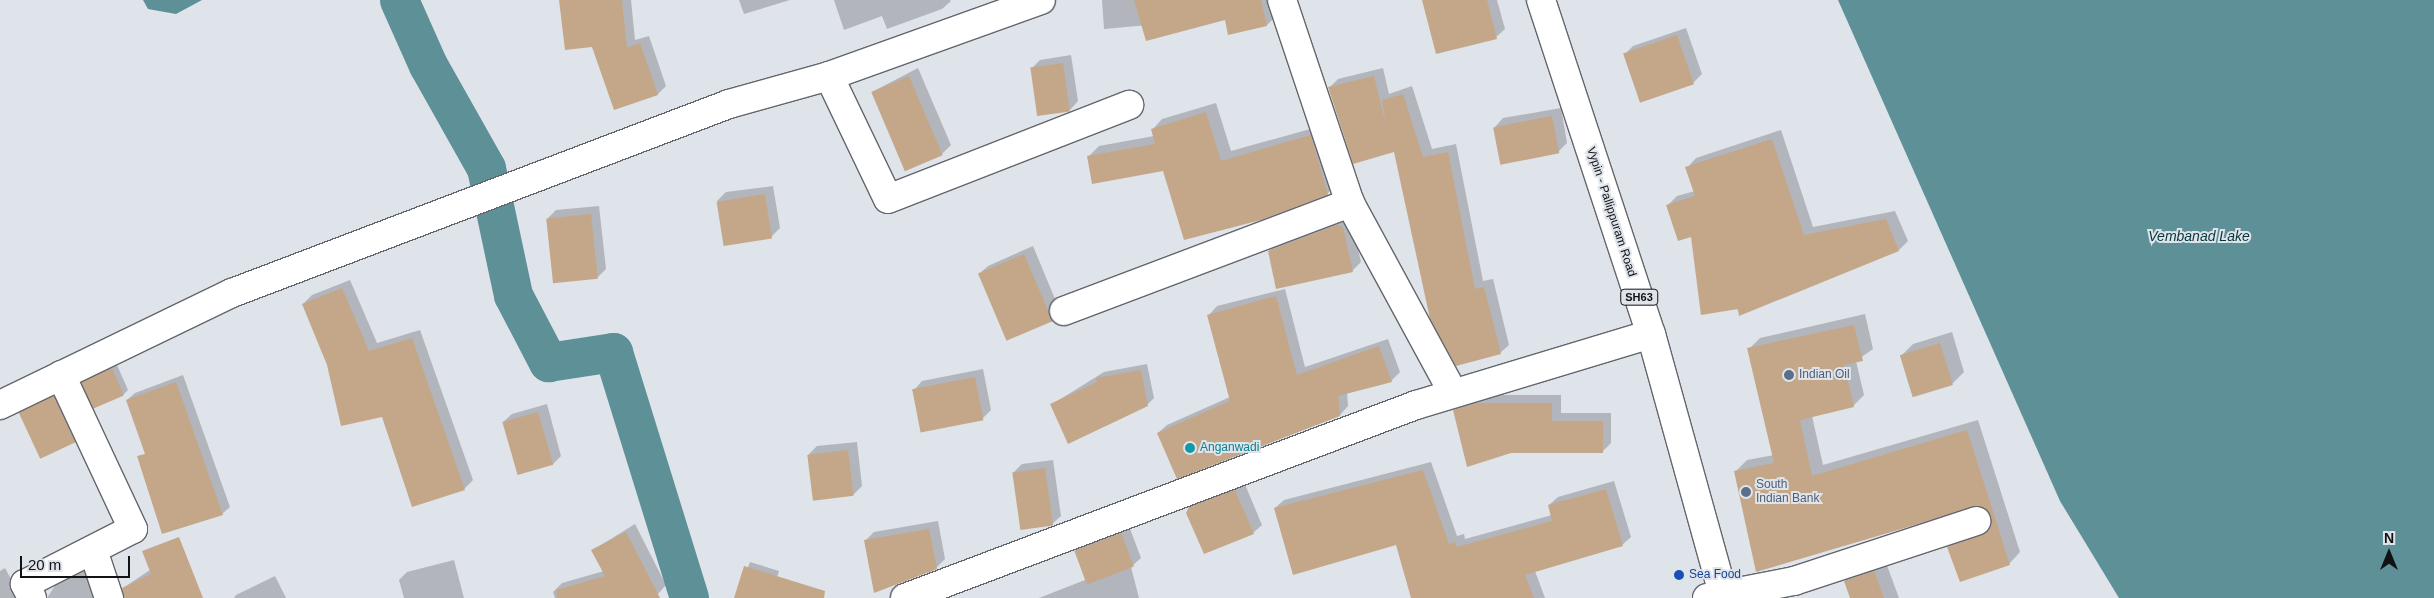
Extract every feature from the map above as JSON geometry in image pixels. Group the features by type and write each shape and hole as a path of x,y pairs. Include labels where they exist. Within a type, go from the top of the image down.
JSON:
{"street":[{"path":"0,405 232,293 729,104 829,76 1041,0"},
{"path":"1282,0 1350,203 1453,393"},
{"name":"Vypin - Pallippuram Road","path":"1541,0 1651,334 1718,596"},
{"path":"829,76 888,199 1129,105"},
{"path":"1064,311 1350,203"},
{"path":"908,598 1453,393 1651,334"},
{"path":"32,598 25,584 133,529 61,375"},
{"path":"1718,596 1794,581 1976,522"},
{"path":"93,550 110,598"}],"water":[{"path":"143,0 202,0 176,14 148,9"},
{"name":"Vembanad Lake","path":"1838,0 2434,0 2434,598 2119,598 2060,501"}],"building":[{"path":"559,0 622,0 627,48 640,43 658,95 614,110 592,47 565,50"},
{"path":"1134,0 1261,0 1267,26 1228,35 1225,20 1146,41"},
{"path":"1422,0 1487,0 1497,39 1436,54"},
{"path":"1677,35 1694,84 1640,103 1623,54"},
{"path":"1063,63 1070,112 1037,116 1030,68"},
{"path":"909,76 943,155 905,171 871,92"},
{"path":"1374,76 1386,125 1382,100 1403,94 1423,157 1448,152 1475,289 1484,287 1501,354 1456,366 1430,319 1394,152 1353,164 1328,87"},
{"path":"1206,112 1221,161 1311,135 1328,195 1261,220 1184,240 1163,171 1092,184 1087,156 1155,144 1151,129"},
{"path":"1552,116 1559,153 1500,165 1493,127"},
{"path":"1772,139 1804,235 1886,219 1899,251 1739,316 1738,309 1701,315 1691,237 1678,241 1666,205 1695,196 1685,167"},
{"path":"765,194 772,238 724,246 717,202"},
{"path":"591,214 598,279 553,283 546,219"},
{"path":"1337,225 1343,227 1353,272 1276,289 1268,251"},
{"path":"1024,254 1053,321 1006,341 978,274"},
{"path":"342,288 369,351 412,338 465,490 412,507 382,417 341,426 327,365 302,304"},
{"path":"1276,296 1297,375 1379,346 1392,382 1338,396 1340,416 1177,479 1157,433 1230,401 1207,315"},
{"path":"1854,325 1863,361 1844,365 1854,407 1800,420 1812,476 1967,430 2010,565 1960,582 1947,547 1988,531 1991,516 1979,506 1756,572 1734,471 1774,463 1747,348"},
{"path":"1940,343 1953,385 1913,397 1900,355"},
{"path":"112,368 124,396 92,409 81,381"},
{"path":"1141,370 1148,406 1068,444 1050,404 1097,382 1096,378"},
{"path":"975,377 983,420 921,432 912,389"},
{"path":"176,382 223,515 162,534 137,456 145,454 126,400"},
{"path":"54,396 76,442 40,459 19,412"},
{"path":"1476,403 1552,403 1552,421 1603,421 1603,453 1511,453 1467,467 1453,410"},
{"path":"538,412 553,465 518,475 502,422"},
{"path":"848,450 854,496 813,501 807,455"},
{"path":"1045,468 1053,525 1020,530 1012,473"},
{"path":"1423,470 1449,544 1455,542 1457,547 1552,521 1548,505 1606,489 1623,546 1525,575 1534,598 1411,598 1396,545 1293,575 1274,508"},
{"path":"1235,490 1254,534 1204,554 1186,513 1189,507"},
{"path":"929,529 937,569 874,593 864,540"},
{"path":"626,532 660,598 557,598 556,590 605,576 591,550"},
{"path":"1121,533 1134,567 1087,585 1074,551"},
{"path":"179,537 203,598 124,598 122,588 151,574 142,551"},
{"path":"744,566 825,591 824,598 734,598"},
{"path":"1874,571 1884,598 1850,598 1844,581"}],"waterway":[{"path":"399,0 428,65 486,168 513,295 548,362 613,352 689,598"}],"place":[{"name":"Indian Oil","path":"1789,375"},
{"name":"Anganwadi","path":"1190,448"},
{"name":"South Indian Bank","path":"1746,492"},
{"name":"Sea Food","path":"1679,575"}]}
